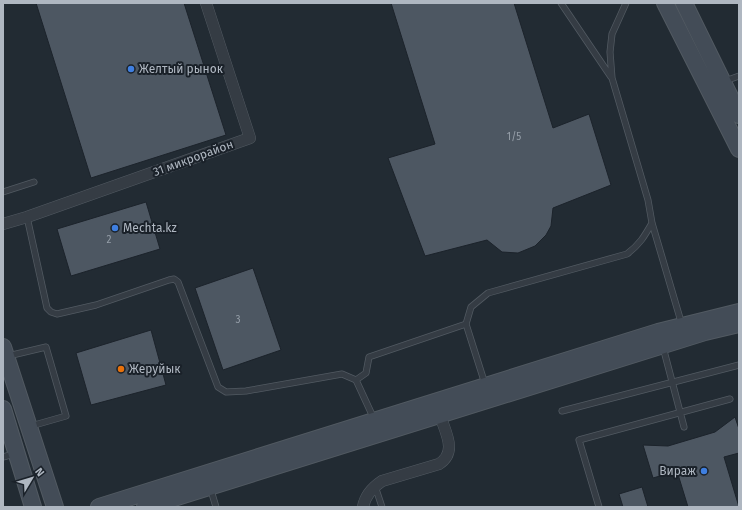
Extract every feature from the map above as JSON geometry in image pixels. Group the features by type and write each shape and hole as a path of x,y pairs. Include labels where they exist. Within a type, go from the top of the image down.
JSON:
{"main road":[{"path":"665,3 739,149"},
{"path":"684,3 739,115"},
{"path":"99,507 658,332 739,312"},
{"path":"145,507 662,345 705,332 739,324"},
{"path":"5,352 55,507"},
{"path":"3,409 10,455 33,507"}],"street":[{"name":"31 микрорайон","path":"3,224 27,217 250,138 206,3"},
{"path":"363,507 368,494 382,481 439,464 446,460 449,452 449,442 440,415"}],"lane":[{"path":"561,3 612,78"},
{"path":"626,3 612,34 610,52 612,78 648,200 652,223 682,326"},
{"path":"722,82 739,76"},
{"path":"3,192 34,182"},
{"path":"27,217 47,308 51,312 57,314 96,305 174,279 178,282 218,387 226,392 246,390 342,374 356,380 374,420"},
{"path":"485,385 466,324 471,307 488,293 626,254 641,242 652,223"},
{"path":"356,380 366,373 369,357 466,324"},
{"path":"662,345 684,427"},
{"path":"5,352 46,347 66,416 29,427"},
{"path":"562,411 739,365"},
{"path":"598,507 579,440 730,399"},
{"path":"375,486 382,507"},
{"path":"210,487 216,507"}],"building":[{"name":"Желтый рынок","path":"36,3 184,3 226,135 91,178"},
{"path":"391,3 514,3 553,128 589,114 611,185 553,208 551,226 546,235 535,246 518,253 502,252 487,240 425,256 388,158 435,144"},
{"path":"146,202 160,249 71,276 57,229"},
{"path":"253,268 281,350 223,370 195,288"},
{"name":"Жеруйык","path":"151,330 166,385 91,405 76,353"},
{"path":"735,417 739,429 739,453 724,457 739,507 688,507 677,471 653,478 643,445 668,446 715,432"},
{"path":"642,487 648,507 623,507 619,494"}],"place":[{"name":"Желтый рынок","path":"131,69"},
{"name":"Mechta.kz","path":"115,228"},
{"name":"Жеруйык","path":"121,369"},
{"name":"Вираж","path":"704,471"}]}
